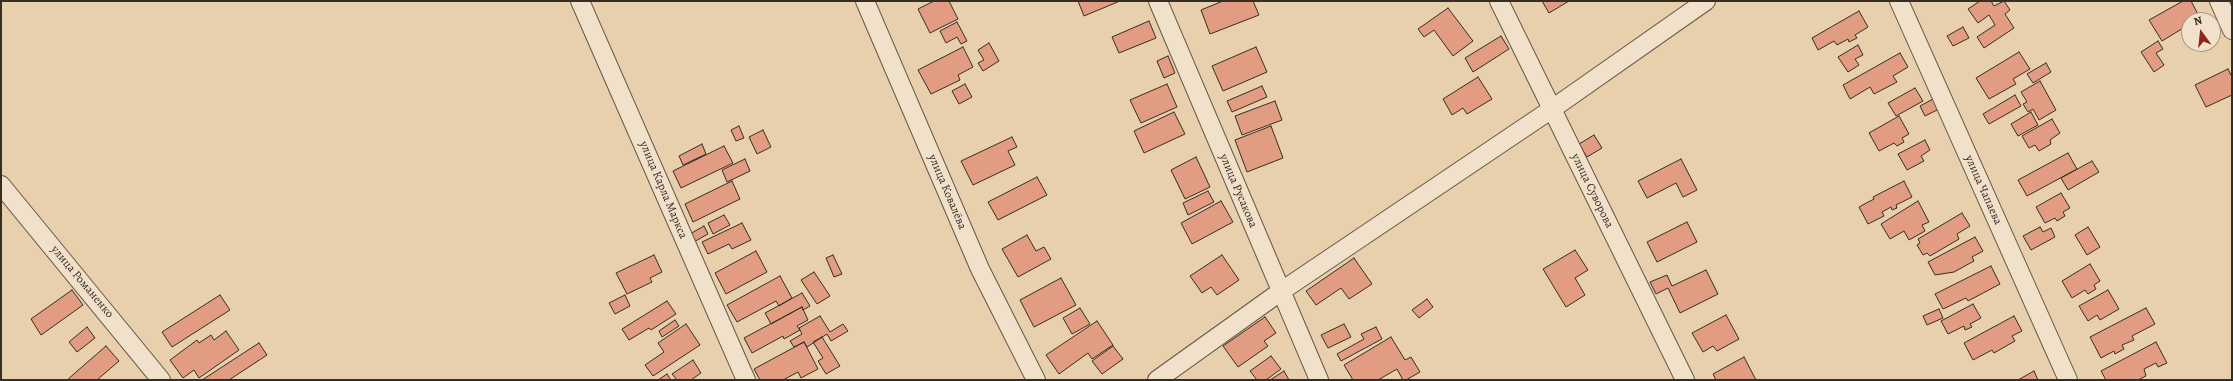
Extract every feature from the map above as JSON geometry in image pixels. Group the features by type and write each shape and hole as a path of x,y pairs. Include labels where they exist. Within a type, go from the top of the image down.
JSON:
{"street":[{"name":"улица Карла Маркса","path":"580,1 746,380"},
{"name":"улица Ковалёва","path":"865,1 980,269 1036,380"},
{"name":"улица Русакова","path":"1158,1 1280,292 1319,380"},
{"name":"улица Суворова","path":"1499,1 1685,380"},
{"path":"1157,380 1280,292 1552,109 1706,1"},
{"name":"улица Чапаева","path":"1899,1 2068,380"},
{"path":"2219,1 2232,30"},
{"name":"улица Романенко","path":"1,185 162,380"}],"building":[{"path":"934,1 949,1 958,19 930,33 918,9"},
{"path":"1078,1 1120,1 1084,16"},
{"path":"1223,1 1253,1 1259,15 1210,34 1201,10"},
{"path":"1542,1 1569,1 1549,13"},
{"path":"1980,1 1991,1 1994,6 2004,1 2010,10 2005,14 2014,28 1984,48 1977,37 1995,25 1989,15 1978,23 1968,9"},
{"path":"2183,1 2191,1 2197,12 2181,12 2181,29 2162,41 2149,20"},
{"path":"1448,8 1473,41 1453,56 1434,30 1424,37 1418,29"},
{"path":"1859,11 1868,27 1855,35 1857,38 1849,42 1848,39 1837,45 1834,41 1818,50 1812,38"},
{"path":"1149,21 1156,38 1119,53 1112,37"},
{"path":"957,22 967,41 961,44 957,37 946,43 940,31"},
{"path":"1963,27 1969,38 1953,46 1947,36"},
{"path":"1501,36 1509,49 1473,72 1465,58"},
{"path":"2158,41 2163,49 2156,53 2164,65 2154,72 2141,52"},
{"path":"989,43 999,61 983,71 978,63 984,60 978,50"},
{"path":"1858,45 1863,55 1855,59 1859,65 1848,72 1838,57"},
{"path":"963,47 973,67 958,75 960,80 931,94 918,70"},
{"path":"1256,47 1267,72 1223,91 1212,66"},
{"path":"2019,52 2030,69 2013,79 2016,84 1989,99 1976,78"},
{"path":"1900,53 1908,67 1893,76 1897,82 1874,94 1870,87 1850,99 1843,85"},
{"path":"1168,56 1175,73 1164,78 1157,61"},
{"path":"2046,63 2051,72 2033,83 2027,74"},
{"path":"2228,69 2232,77 2232,95 2206,107 2195,85"},
{"path":"1478,77 1492,99 1467,114 1463,108 1452,115 1443,99"},
{"path":"2040,81 2056,110 2039,120 2033,109 2028,112 2023,104 2027,102 2021,92"},
{"path":"965,84 972,97 959,104 952,91"},
{"path":"1167,84 1177,107 1141,123 1130,100"},
{"path":"1262,86 1267,97 1232,112 1227,101"},
{"path":"1915,88 1923,101 1896,116 1888,103"},
{"path":"2015,95 2021,106 1989,124 1983,114"},
{"path":"1933,99 1939,109 1925,116 1920,106"},
{"path":"1275,101 1282,120 1242,135 1235,116"},
{"path":"1174,112 1185,134 1144,153 1134,131"},
{"path":"2031,112 2038,125 2018,136 2011,124"},
{"path":"1899,116 1909,134 1902,138 1904,142 1897,146 1894,143 1879,151 1869,133"},
{"path":"2052,119 2060,133 2050,140 2051,144 2039,151 2035,145 2029,148 2022,136"},
{"path":"739,126 744,138 736,141 731,130"},
{"path":"1271,126 1283,158 1247,172 1235,140"},
{"path":"763,130 771,147 757,154 749,137"},
{"path":"1594,135 1602,148 1587,157 1579,144"},
{"path":"1012,137 1017,147 1008,151 1015,165 973,185 961,161"},
{"path":"1925,140 1930,150 1921,156 1924,161 1907,170 1898,154"},
{"path":"702,144 706,154 683,165 679,156"},
{"path":"724,146 733,163 681,188 673,171"},
{"path":"2068,153 2077,169 2027,196 2018,180"},
{"path":"1196,157 1210,187 1185,199 1171,170"},
{"path":"745,159 750,171 727,182 722,170"},
{"path":"1681,159 1697,190 1683,197 1676,183 1647,198 1638,181"},
{"path":"2092,161 2099,172 2068,190 2061,178"},
{"path":"1037,177 1047,195 998,220 988,202"},
{"path":"732,181 740,199 693,222 685,204"},
{"path":"1904,181 1912,197 1896,205 1897,208 1892,210 1891,207 1882,212 1884,216 1868,224 1859,207 1874,199 1873,197"},
{"path":"1208,191 1214,202 1188,215 1183,203"},
{"path":"2061,193 2070,208 2063,212 2065,216 2057,221 2055,218 2045,223 2036,207"},
{"path":"1221,201 1233,222 1192,244 1181,223"},
{"path":"1918,201 1929,222 1922,225 1925,231 1909,240 1904,231 1890,239 1881,224"},
{"path":"1962,213 1970,226 1957,234 1959,239 1930,256 1927,253 1923,255 1917,245 1920,243 1918,239"},
{"path":"724,215 730,225 713,234 708,223"},
{"path":"1687,222 1697,242 1657,262 1647,242"},
{"path":"742,223 751,240 732,249 729,244 708,254 702,242"},
{"path":"704,226 708,234 692,243 688,235"},
{"path":"2040,227 2043,232 2051,228 2055,237 2031,250 2023,236"},
{"path":"2088,227 2100,247 2087,255 2075,235"},
{"path":"1027,235 1036,251 1044,247 1051,259 1018,277 1002,249"},
{"path":"1975,237 1983,251 1972,257 1974,261 1954,272 1935,275 1928,262"},
{"path":"1575,250 1588,270 1575,278 1585,295 1566,307 1543,269"},
{"path":"756,251 767,272 726,294 715,273"},
{"path":"654,255 662,272 650,278 652,282 627,294 616,273"},
{"path":"833,255 842,274 834,277 826,258"},
{"path":"1222,255 1239,280 1217,295 1211,287 1202,293 1190,276"},
{"path":"1354,258 1372,284 1349,299 1341,288 1316,305 1306,291"},
{"path":"2090,264 2100,281 2094,285 2096,289 2088,294 2085,290 2072,298 2062,281"},
{"path":"1991,266 2000,284 1968,301 1966,298 1943,309 1935,294"},
{"path":"1706,270 1718,294 1680,313 1668,288 1656,294 1650,282 1667,275 1672,286"},
{"path":"814,272 830,296 817,304 801,280"},
{"path":"780,276 792,298 779,306 776,301 737,322 727,305"},
{"path":"1061,278 1076,305 1034,327 1020,300"},
{"path":"72,290 83,305 41,335 31,319"},
{"path":"2108,290 2119,309 2100,320 2097,315 2088,321 2079,306"},
{"path":"802,293 810,306 803,310 802,307 771,324 765,313"},
{"path":"220,295 230,310 172,347 162,332"},
{"path":"625,295 630,306 615,314 609,303"},
{"path":"1427,299 1433,307 1419,318 1412,310"},
{"path":"667,301 676,314 651,330 649,328 629,340 622,329"},
{"path":"1973,304 1981,318 1970,324 1972,327 1965,330 1964,326 1948,334 1941,321"},
{"path":"802,307 808,320 797,326 800,330 784,339 783,336 752,353 744,338"},
{"path":"1080,308 1090,324 1072,334 1063,318"},
{"path":"2146,308 2155,324 2132,336 2134,340 2122,345 2124,349 2115,354 2114,351 2101,358 2090,337"},
{"path":"1939,309 1943,318 1927,325 1923,316"},
{"path":"1726,315 1739,339 1717,351 1713,346 1703,352 1692,333"},
{"path":"820,316 830,332 843,324 848,331 831,341 827,334 807,347 804,342 794,347 790,341 802,334 799,328"},
{"path":"2014,316 2022,331 2012,336 2015,341 1994,353 1992,350 1973,360 1964,343"},
{"path":"1265,317 1276,333 1264,341 1268,346 1238,367 1223,346"},
{"path":"675,320 679,326 662,337 659,331"},
{"path":"1097,321 1113,345 1092,359 1088,353 1059,374 1046,355"},
{"path":"686,324 700,345 653,376 645,365 664,352 658,343"},
{"path":"1344,324 1351,337 1328,348 1321,335"},
{"path":"87,327 95,338 77,352 69,342"},
{"path":"1376,327 1382,339 1341,361 1337,354 1364,339 1361,334"},
{"path":"226,331 239,350 199,378 194,370 183,378 170,360 197,340 199,343 211,335 214,340"},
{"path":"822,337 840,366 826,374 818,361 823,358 813,342"},
{"path":"1391,337 1405,360 1411,357 1420,372 1406,380 1403,380 1397,369 1378,380 1353,380 1344,365"},
{"path":"804,342 818,369 801,378 798,372 783,380 760,380 754,369"},
{"path":"2156,342 2167,363 2158,367 2156,363 2144,369 2146,376 2138,380 2106,380 2101,371"},
{"path":"259,343 267,355 229,380 202,380"},
{"path":"106,346 119,361 97,380 67,380"},
{"path":"1113,346 1123,359 1102,374 1092,361"},
{"path":"1271,356 1281,369 1266,380 1257,380 1250,371"},
{"path":"1744,357 1756,380 1716,380 1713,374"},
{"path":"693,360 701,373 691,380 677,380 672,374"},
{"path":"1284,371 1289,380 1270,380"},
{"path":"2034,371 2038,380 2018,380"},
{"path":"667,374 671,380 658,380"}]}
